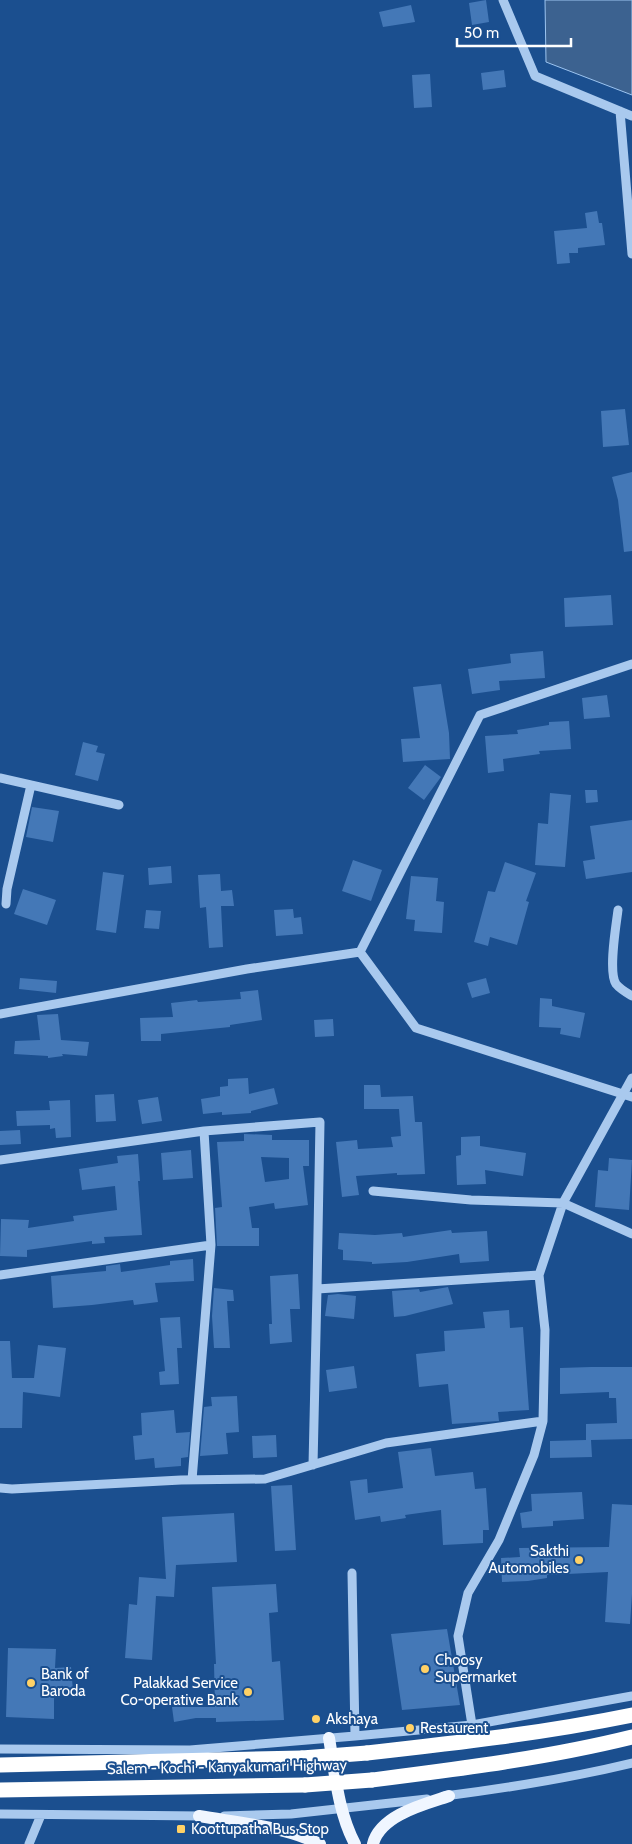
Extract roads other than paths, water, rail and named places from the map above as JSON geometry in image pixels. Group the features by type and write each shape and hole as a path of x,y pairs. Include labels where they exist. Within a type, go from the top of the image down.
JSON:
{"highway":[{"name":"Salem - Kochi - Kanyakumari Highway","path":"0,1765 302,1758 367,1753 563,1729 632,1715"},
{"name":"Salem - Kochi - Kanyakumari Highway","path":"0,1790 305,1785 372,1780 587,1748 632,1737"}],"main road":[{"path":"329,1738 342,1809 347,1829 355,1844"},
{"path":"373,1844 374,1839 382,1828 395,1817 449,1796"},
{"path":"199,1816 268,1827 308,1838 320,1844"}],"street":[{"path":"503,0 536,76 632,116"},
{"path":"620,111 632,254"},
{"path":"360,952 480,715 632,664"},
{"path":"0,778 119,805"},
{"path":"6,904 7,889 30,785"},
{"path":"618,910 612,966 615,984 632,996"},
{"path":"0,1014 247,969 360,952"},
{"path":"360,952 416,1028 632,1097"},
{"path":"472,1725 458,1636 468,1593 499,1540 534,1454 543,1421 545,1330 539,1276 563,1204 632,1078"},
{"path":"0,1160 204,1132 320,1122 313,1465"},
{"path":"192,1480 211,1245 204,1132"},
{"path":"373,1191 471,1200 563,1204 632,1234"},
{"path":"0,1275 211,1245"},
{"path":"317,1289 539,1276"},
{"path":"0,1488 12,1490 192,1480 266,1479 386,1443 543,1421"},
{"path":"352,1573 355,1736"},
{"path":"0,1749 190,1750 472,1725 632,1696"},
{"path":"0,1814 199,1816 291,1814 449,1796 593,1773 632,1763"},
{"path":"29,1844 41,1814"}],"water":[{"path":"545,0 632,0 632,95 546,62"}],"place":[{"name":"Sakthi Automobiles","path":"579,1560"},
{"name":"Choosy Supermarket","path":"425,1669"},
{"name":"Bank of Baroda","path":"31,1683"},
{"name":"Palakkad Service Co-operative Bank","path":"248,1692"},
{"name":"Akshaya","path":"316,1719"},
{"name":"Restaurent","path":"410,1728"},
{"name":"Koottupatha Bus Stop","path":"181,1829"}]}
